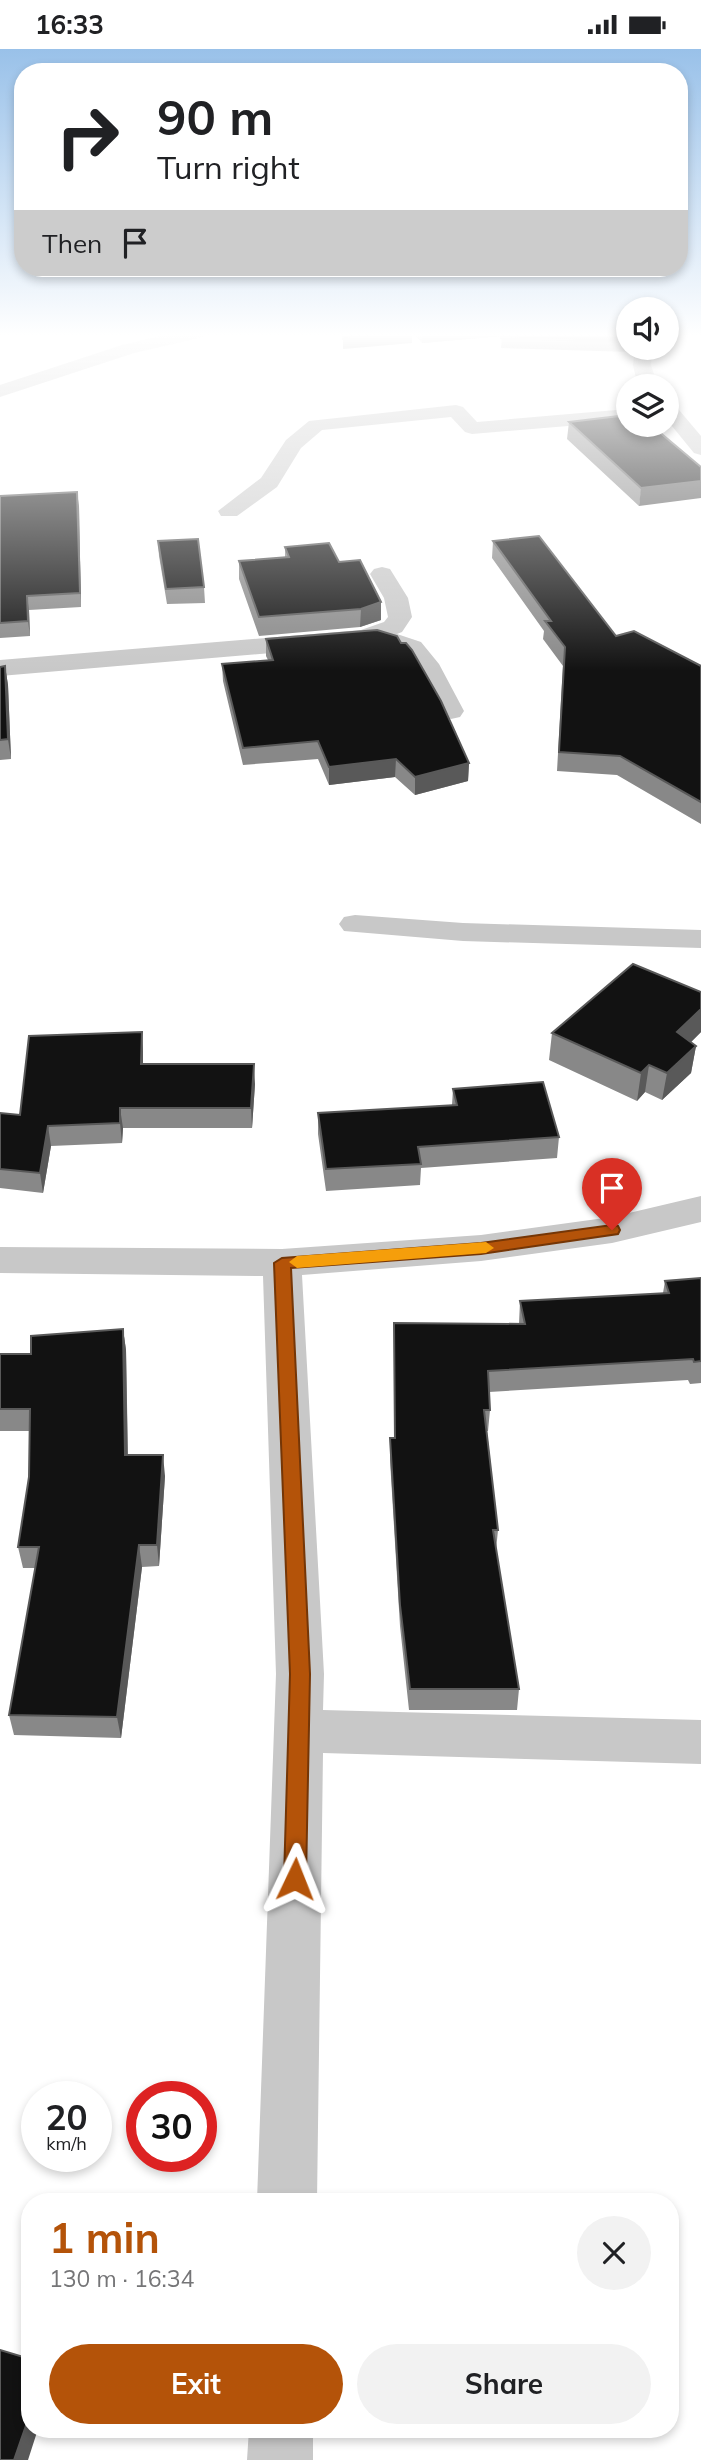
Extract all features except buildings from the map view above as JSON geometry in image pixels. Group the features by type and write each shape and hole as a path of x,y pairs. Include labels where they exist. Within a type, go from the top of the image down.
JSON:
{"street":[{"path":"229,512 269,482 292,446"},
{"path":"365,637 393,627 400,617 396,597 382,573"},
{"path":"0,668 379,636 412,647 426,664 451,711"},
{"path":"355,924 463,932 701,939"},
{"path":"0,1260 282,1263 481,1248 612,1230 701,1209"},
{"path":"282,1263 300,1674 287,2193"},
{"path":"299,1731 701,1742"},
{"path":"280,2460 281,2438"}],"slow traffic":[{"path":"297,1262 486,1248"}],"route":[{"path":"295,1879 300,1674 282,1263 481,1248 612,1230"}]}
